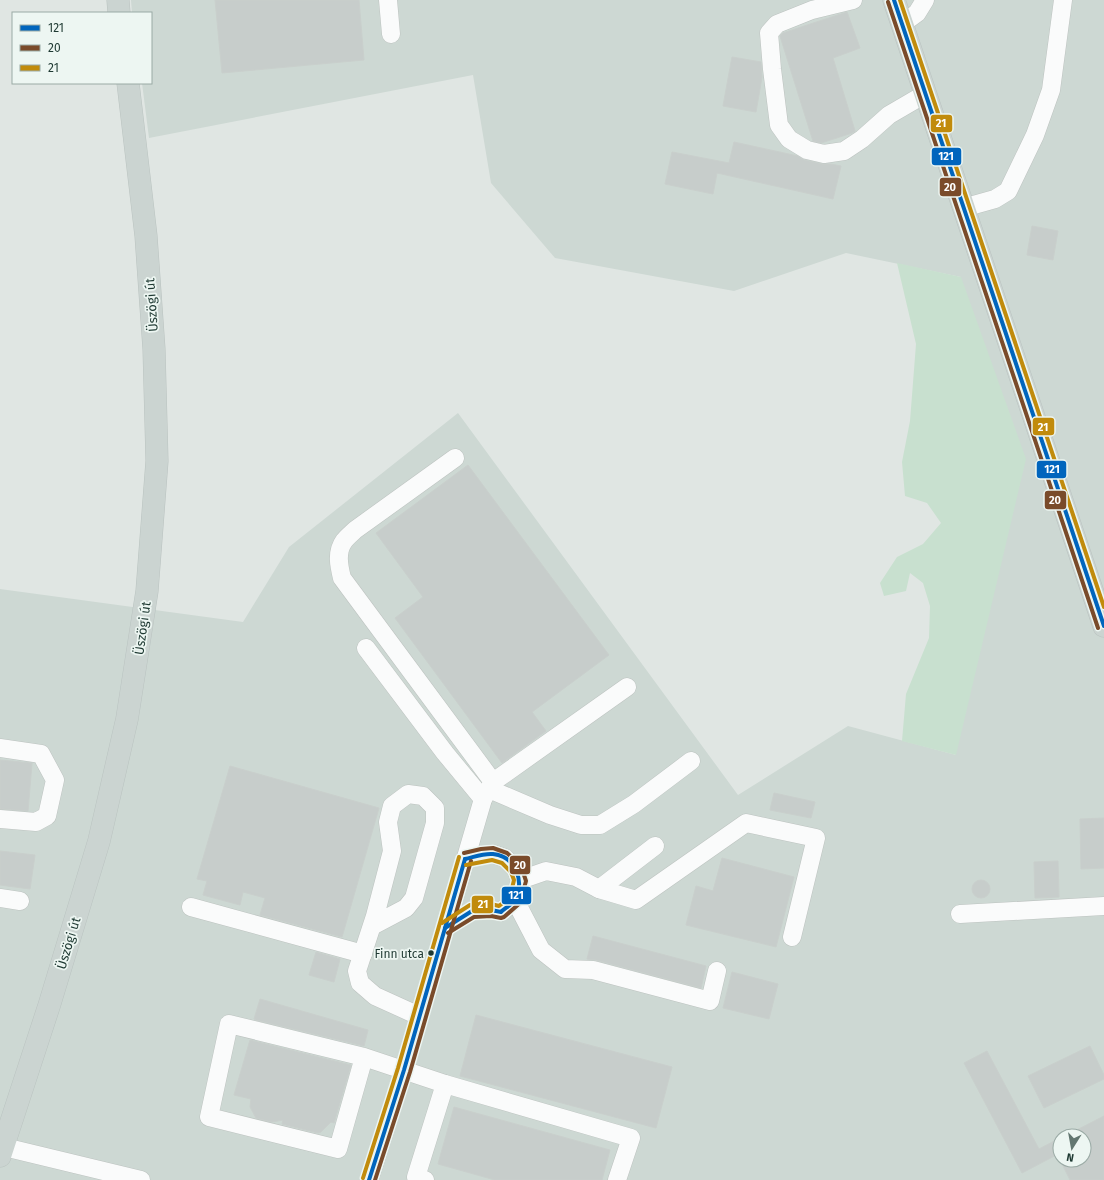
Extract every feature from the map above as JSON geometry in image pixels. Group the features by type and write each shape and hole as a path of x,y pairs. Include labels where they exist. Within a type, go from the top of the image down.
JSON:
{"main road":[{"path":"118,0 119,12"},
{"path":"894,0 1104,626"},
{"name":"Üszögi út","path":"1,1149 49,1006 99,841 127,719 147,590 157,461 154,349 146,236 128,84"}],"street":[{"path":"388,0 391,34"},
{"path":"853,0 812,10 777,24 769,33 779,125 789,139 807,150 824,154 844,151 862,139 888,115 925,94"},
{"path":"902,24 917,13 925,0"},
{"path":"963,208 995,199 1008,191 1035,135 1051,90 1063,0"},
{"path":"455,458 355,530 343,542 339,555 339,565 342,578 489,790"},
{"path":"366,648 445,753 489,790 550,815 581,825 600,825 634,804 691,761"},
{"path":"369,1180 404,1070 465,859 489,790 627,687"},
{"path":"0,748 41,754 55,780 47,816 36,822 0,819"},
{"path":"372,926 406,908 414,898 435,823 435,808 423,796 408,794 392,806 388,822 392,851 372,926 357,972 360,983 375,996 419,1016"},
{"path":"520,880 546,871 576,877 600,889 636,900 746,823 816,838 792,937"},
{"path":"600,889 655,846"},
{"path":"445,928 472,911 491,910 501,912 515,900 520,880 516,869 506,858 493,854 465,859"},
{"path":"0,898 20,901"},
{"path":"515,900 541,950 565,969 593,970 710,1001 717,971"},
{"path":"960,914 1104,906"},
{"path":"191,908 362,954"},
{"path":"364,1057 338,1149 209,1117 229,1024 364,1057 445,1084 631,1138 617,1180"},
{"path":"425,1180 416,1178 445,1084"},
{"path":"1,1149 141,1180"}],"shaded area":[{"path":"131,0 1104,0 1104,1180 0,1180 0,589 243,622 289,547 458,413 738,795 848,726 956,755 961,277 846,253 734,291 555,258 491,183 473,75 149,138 142,84 152,84 152,12 132,12"}],"green space":[{"path":"897,263 961,277 1026,459 956,755 902,741 906,694 929,638 930,606 923,583 910,573 906,591 884,596 880,583 897,557 923,544 941,523 927,503 905,496 902,462 910,421 916,344"}],"building":[{"path":"215,0 359,0 364,60 222,73"},
{"path":"847,12 860,48 833,58 855,131 821,143 813,141 780,36 783,33"},
{"path":"732,57 761,62 762,77 756,112 723,106"},
{"path":"734,142 798,156 804,160 841,166 833,199 717,173 713,194 665,184 672,152 729,163"},
{"path":"1032,226 1058,231 1053,260 1027,255"},
{"path":"468,465 609,655 532,712 546,731 502,763 395,618 423,597 376,533"},
{"path":"0,760 32,763 28,811 0,809"},
{"path":"230,766 379,808 342,937 260,915 265,898 243,892 240,905 203,895 207,881 197,879"},
{"path":"774,793 815,802 811,818 770,810"},
{"path":"1104,818 1104,868 1081,869 1080,819"},
{"path":"0,851 35,855 30,889 0,885"},
{"path":"722,858 794,877 776,947 686,925 696,886 713,891"},
{"path":"1058,861 1059,897 1035,898 1034,862"},
{"path":"981,880 987,883 990,889 987,895 981,898 975,895 972,889 975,883"},
{"path":"593,936 706,966 701,988 596,960 587,959"},
{"path":"316,952 340,959 334,982 309,975"},
{"path":"732,972 778,984 769,1019 723,1008"},
{"path":"260,999 368,1030 364,1046 256,1020 254,1019"},
{"path":"476,1015 672,1067 656,1128 460,1076"},
{"path":"250,1040 351,1065 334,1123 331,1122 318,1133 282,1124 283,1120 272,1122 256,1118 250,1107 251,1099 234,1095"},
{"path":"1090,1046 1104,1075 1104,1079 1044,1108 1028,1076"},
{"path":"987,1051 1039,1149 1052,1142 1052,1157 1022,1173 964,1063"},
{"path":"454,1107 610,1150 602,1180 495,1180 438,1164"},
{"path":"1104,1116 1104,1180 1070,1180 1064,1168 1092,1168 1092,1128 1081,1128"}],"transit line":[{"name":"121","path":"894,0 1104,626"},
{"name":"21","path":"900,0 1104,607"},
{"name":"20","path":"888,2 1098,628"},
{"name":"20","path":"448,933 474,917 504,917 520,903 526,881 521,866 507,853 493,848 464,853"},
{"name":"121","path":"445,928 472,911 491,910 501,912 513,903 518,892 519,885 516,870 507,859 493,854 465,859"},
{"name":"21","path":"363,1178 398,1068 459,857"},
{"name":"121","path":"369,1180 404,1070 465,859"},
{"name":"21","path":"442,923 470,905 491,904 499,906 510,897 514,880 511,872 502,863 492,860 466,865"},
{"name":"20","path":"375,1180 410,1072 471,861"}],"place":[{"name":"Finn utca","path":"431,953"}]}
